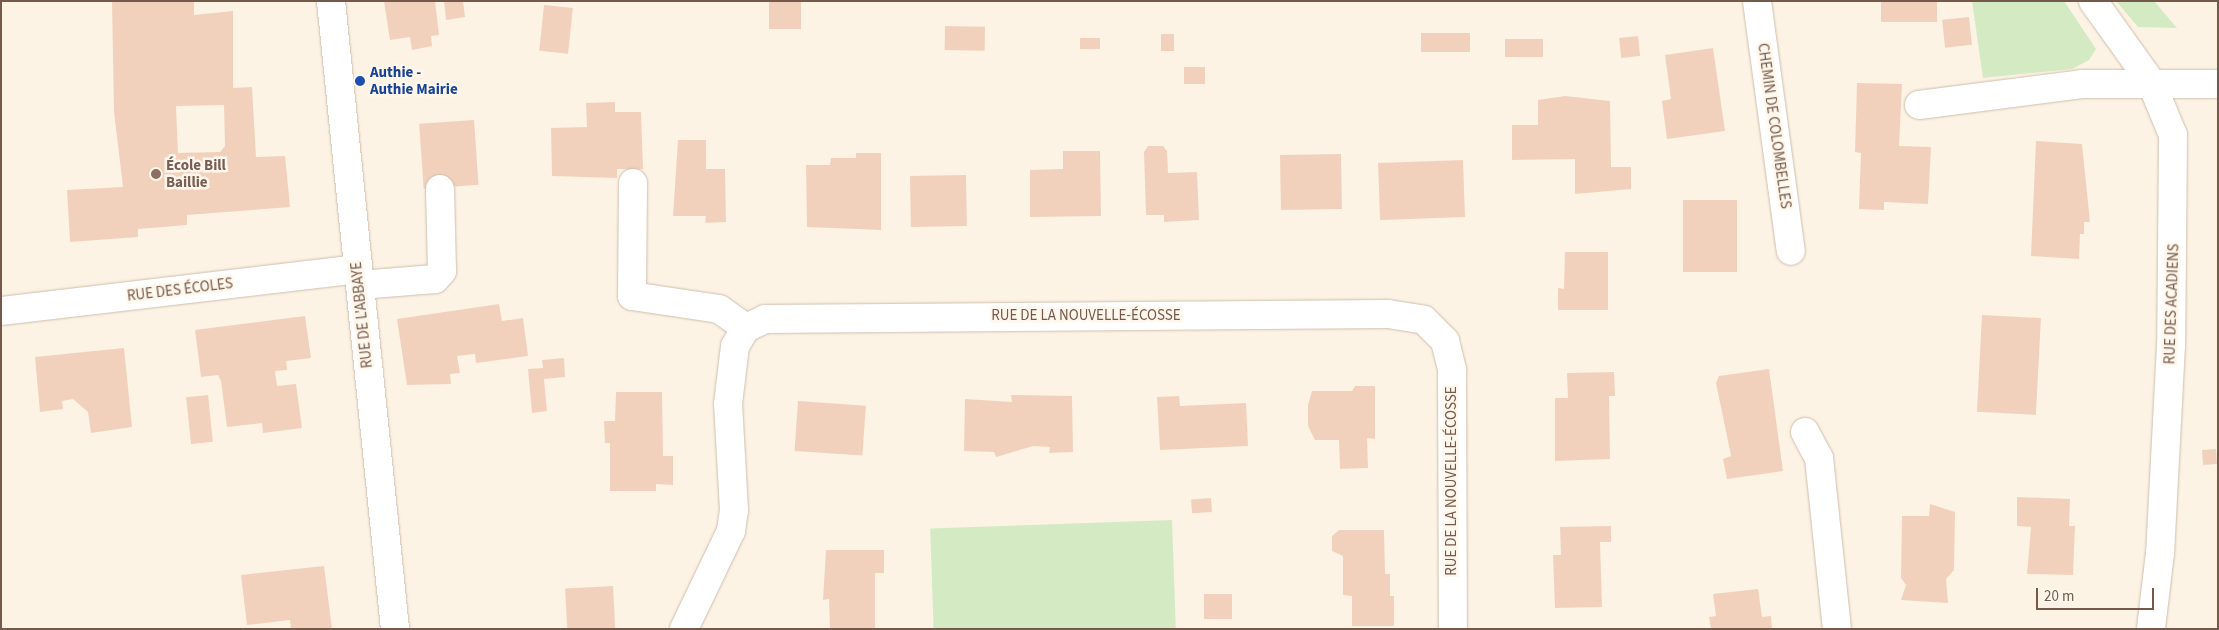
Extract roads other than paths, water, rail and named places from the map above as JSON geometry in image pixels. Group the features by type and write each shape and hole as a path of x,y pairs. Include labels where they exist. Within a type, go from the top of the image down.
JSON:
{"street":[{"name":"RUE DE L'ABBAYE","path":"331,1 394,629"},
{"name":"CHEMIN DE COLOMBELLES","path":"1757,1 1791,251"},
{"name":"RUE DES ACADIENS","path":"2094,1 2151,82 2173,135 2176,172 2162,533 2151,629"},
{"path":"1919,105 2082,84 2151,82 2218,84"},
{"path":"633,183 632,296 652,302 719,308 746,328 735,346 730,369 731,531 684,629"},
{"name":"RUE DES ÉCOLES","path":"1,311 359,277 435,278 442,271 445,243 440,189"},
{"name":"RUE DE LA NOUVELLE-ÉCOSSE","path":"746,328 765,318 796,316 1388,314 1424,320 1445,341 1452,370 1453,629"},
{"path":"1805,432 1819,458 1838,629"}],"place":[{"name":"Authie - Authie Mairie","path":"360,81"},
{"name":"École Bill Baillie","path":"156,174"}]}
